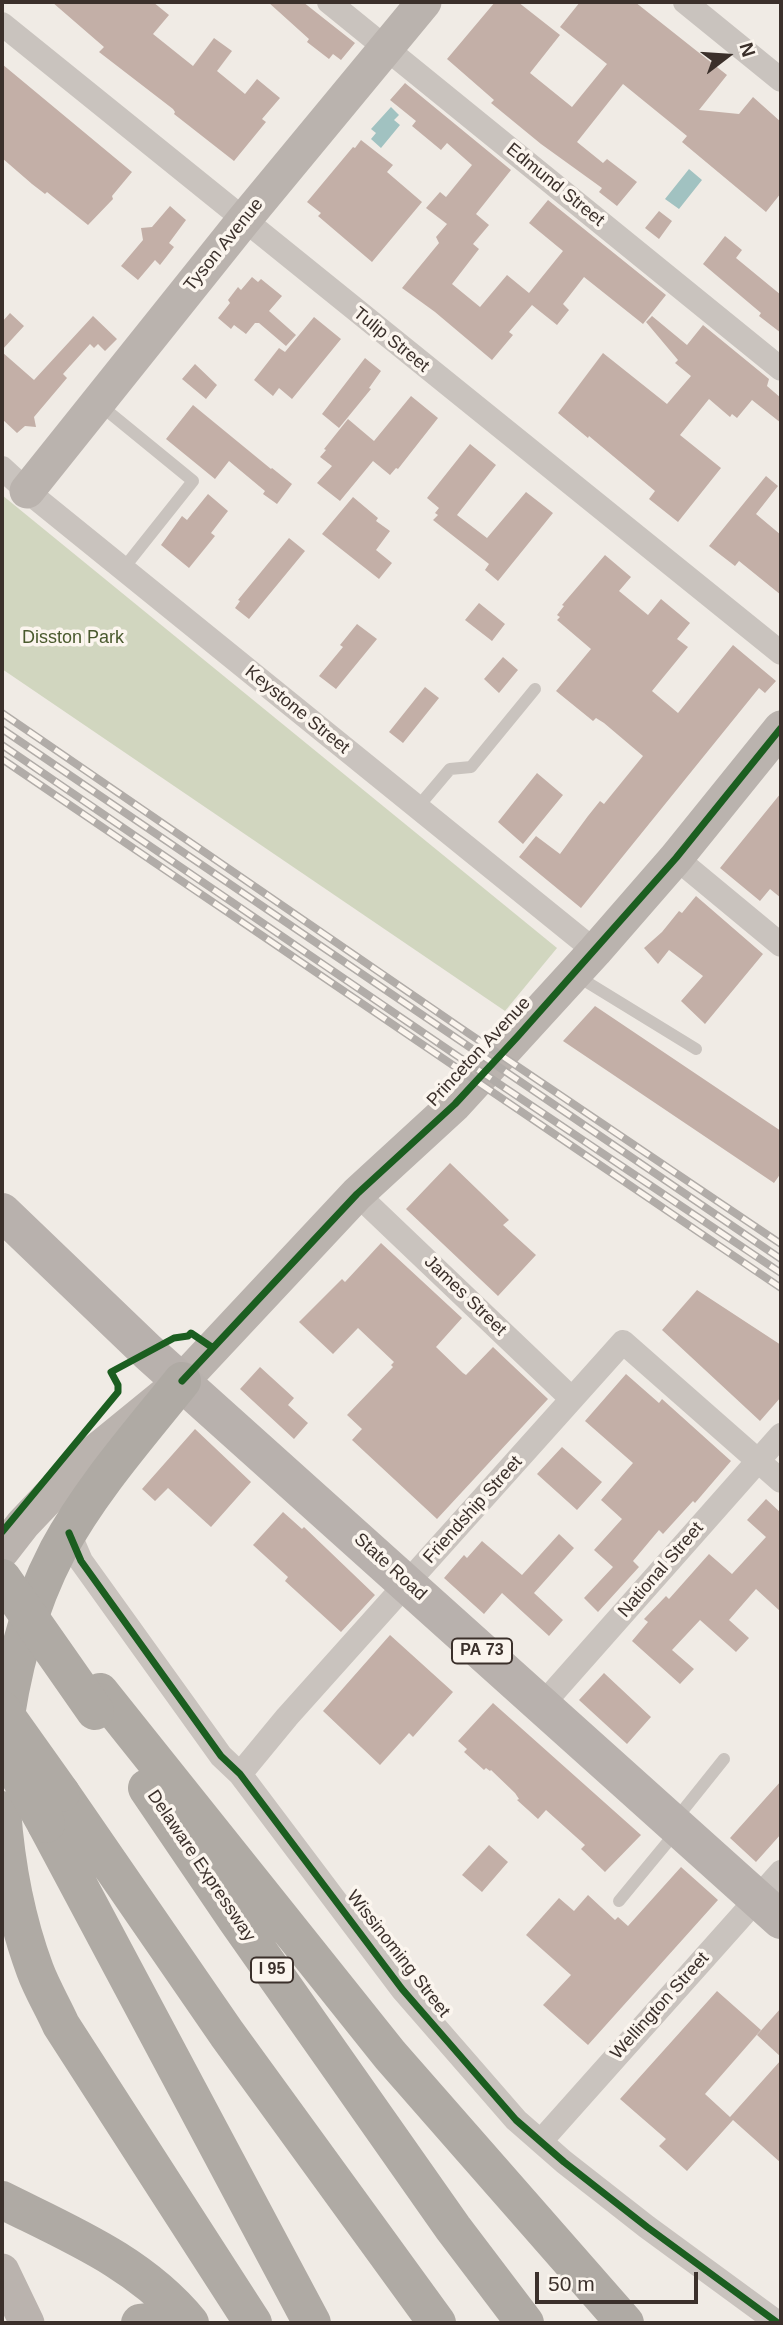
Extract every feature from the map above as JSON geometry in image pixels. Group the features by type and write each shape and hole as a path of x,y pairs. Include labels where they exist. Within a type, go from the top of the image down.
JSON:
{"highway":[{"path":"2,1753 11,1680 25,1626 41,1586 69,1533 103,1481 182,1381"},
{"path":"2,1570 97,1701 390,2055 625,2323"},
{"name":"Delaware Expressway","path":"2,1578 97,1701 236,1919 453,2228 525,2323"},
{"path":"2,1710 312,2323"},
{"path":"2,1746 227,2034 437,2323"},
{"path":"2,1810 8,1868 18,1914 36,1972 61,2025 253,2323"},
{"path":"2,2200 115,2258 149,2281 190,2323"},
{"path":"140,2323 167,2320 176,2323"}],"main road":[{"name":"Tyson Avenue","path":"14,479 97,403 424,2"},
{"name":"Princeton Avenue","path":"2,1551 23,1524 79,1465 182,1381 357,1194 455,1104 676,858 781,728"},
{"name":"State Road","path":"2,1212 182,1381 675,1826 773,1897"},
{"path":"2,2271 27,2323"}],"street":[{"name":"Edmund Street","path":"329,2 781,369"},
{"path":"685,2 781,80"},
{"name":"Tulip Street","path":"2,24 781,653"},
{"name":"Keystone Street","path":"14,479 417,808 584,962"},
{"path":"676,858 781,945"},
{"name":"James Street","path":"357,1194 572,1399"},
{"name":"Friendship Street","path":"240,1774 623,1342 758,1461"},
{"name":"National Street","path":"542,1705 781,1435"},
{"path":"758,1461 781,1481"},
{"name":"Wissinoming Street","path":"69,1533 81,1561 221,1756 240,1774 402,1989 516,2120 647,2227 778,2323"},
{"name":"Wellington Street","path":"541,2141 773,1897"}],"lane":[{"path":"97,403 193,481 123,569"},
{"path":"417,808 450,769 471,767 535,689"},
{"path":"584,962 696,1049"},
{"path":"619,1901 724,1759"}],"green space":[{"name":"Disston Park","path":"2,495 557,948 505,1011 2,669"}],"water":[{"path":"391,107 399,115 394,120 400,125 381,148 371,139 376,133 371,129"},
{"path":"689,169 702,180 679,209 665,199"}],"building":[{"path":"52,2 153,2 169,15 153,34 193,66 214,38 232,51 217,71 245,94 257,79 280,98 262,119 266,122 234,161 174,114 173,109 99,52 104,47"},
{"path":"268,2 303,2 355,43 341,60 333,54 329,59 307,42 309,39"},
{"path":"495,2 518,2 560,35 530,73 572,107 607,64 560,27 580,2 635,2 727,75 699,110 739,114 753,97 781,122 781,193 766,212 682,142 687,136 623,84 577,142 603,163 607,159 637,182 617,206 599,192 602,188 541,144 491,103 494,100 447,59"},
{"path":"2,64 132,172 112,196 113,199 88,225 2,158"},
{"path":"405,83 511,170 476,214 489,225 473,244 479,249 452,284 480,307 507,275 529,293 563,251 529,223 548,200 666,295 643,324 584,277 563,304 569,310 557,325 532,305 509,332 513,335 492,360 402,288 439,243 436,237 447,224 426,208 440,192 446,197 472,165 447,143 441,150 412,126 416,121 390,100"},
{"path":"361,140 393,165 387,172 422,202 372,262 318,216 321,213 307,202"},
{"path":"170,206 186,220 169,243 174,247 160,265 155,260 138,280 121,266 143,240 141,228 152,227"},
{"path":"659,211 672,221 659,239 645,228"},
{"path":"725,236 742,250 736,258 781,295 781,333 703,264"},
{"path":"252,277 258,282 261,279 282,296 269,311 296,335 286,346 259,323 255,323 246,334 234,325 231,329 218,318 238,287 241,290"},
{"path":"10,313 24,326 2,350 2,322"},
{"path":"93,316 117,339 105,351 98,344 94,348 90,344 63,374 67,378 34,417 36,427 25,426 17,433 2,419 2,352 34,380"},
{"path":"652,316 687,345 703,325 769,379 767,386 781,398 781,423 752,400 737,418 732,414 730,417 709,399 680,435 721,468 678,522 649,499 655,491 558,413 603,353 667,404 691,376 675,363 678,360 646,322"},
{"path":"314,317 341,339 292,399 279,388 273,396 254,380 279,348 285,352"},
{"path":"365,358 381,371 369,388 371,389 339,428 322,414"},
{"path":"195,364 217,385 206,399 182,379"},
{"path":"411,396 438,418 398,469 390,475 373,461 340,501 317,483 332,466 320,457 348,419 374,441"},
{"path":"193,405 292,484 277,504 229,461 215,479 166,439"},
{"path":"470,444 496,465 457,515 487,538 526,492 553,513 498,581 485,570 489,564 433,520 438,515 435,513 439,508 427,498"},
{"path":"766,476 778,486 756,514 781,535 781,595 739,561 735,566 709,546"},
{"path":"208,494 228,511 211,533 215,536 189,568 161,545 182,516 187,520"},
{"path":"353,497 378,518 376,521 390,531 376,550 392,563 379,579 322,534"},
{"path":"289,538 305,551 249,619 235,608 240,601 238,600"},
{"path":"605,555 631,577 619,591 648,615 661,599 690,623 677,639 688,647 652,691 678,713 733,645 776,681 765,693 759,688 581,908 519,857 536,836 560,854 600,801 604,804 643,756 604,723 596,718 593,721 556,691 591,649 557,620 560,617 557,615 564,606 562,605"},
{"path":"479,603 505,624 492,641 465,620"},
{"path":"357,624 377,639 336,689 319,676 343,647 340,645"},
{"path":"503,657 518,670 499,693 484,679"},
{"path":"425,687 439,698 403,743 389,732"},
{"path":"537,773 563,795 523,844 498,822"},
{"path":"781,793 781,898 770,889 760,901 720,868"},
{"path":"696,896 763,954 705,1024 681,1001 703,976 669,950 658,964 644,948 679,911 682,913"},
{"path":"595,1006 781,1131 781,1173 774,1183 563,1041"},
{"path":"450,1163 509,1220 503,1225 536,1255 498,1296 406,1209"},
{"path":"381,1243 462,1318 436,1347 463,1373 466,1375 493,1347 548,1399 437,1519 352,1440 362,1429 347,1415 393,1367 391,1365 394,1362 358,1328 333,1354 299,1322 342,1279 345,1282"},
{"path":"697,1290 781,1345 781,1397 760,1421 662,1330"},
{"path":"260,1367 294,1398 288,1405 308,1423 294,1439 240,1389"},
{"path":"626,1374 659,1403 662,1399 731,1461 695,1503 693,1501 663,1534 659,1530 633,1561 639,1567 598,1612 584,1598 613,1567 594,1550 622,1519 601,1500 633,1463 585,1421"},
{"path":"195,1429 251,1482 211,1527 168,1488 155,1501 142,1489"},
{"path":"562,1447 602,1482 577,1510 537,1474"},
{"path":"766,1499 781,1513 781,1612 756,1589 729,1620 749,1638 736,1652 700,1620 672,1650 694,1669 680,1684 632,1641 648,1622 644,1619 666,1596 669,1599 709,1554 732,1574 766,1537 747,1520"},
{"path":"283,1512 302,1529 304,1527 375,1595 341,1632 285,1581 288,1577 253,1545"},
{"path":"559,1534 574,1548 534,1593 563,1620 549,1636 502,1593 484,1614 444,1578 464,1555 467,1558 482,1541 522,1575"},
{"path":"390,1635 453,1692 413,1737 409,1733 380,1765 323,1711"},
{"path":"604,1673 651,1717 627,1744 579,1700"},
{"path":"493,1703 641,1835 605,1872 581,1849 585,1845 546,1810 538,1819 491,1770 484,1770 464,1752 467,1749 458,1741"},
{"path":"781,1781 781,1834 756,1862 730,1838"},
{"path":"489,1845 508,1862 482,1892 462,1875"},
{"path":"681,1867 718,1900 588,2045 543,2005 571,1975 526,1935 559,1898 574,1911 588,1895 615,1920 618,1917 628,1926"},
{"path":"717,1991 761,2030 705,2094 730,2117 781,2060 781,2163 733,2120 687,2171 659,2146 666,2139 620,2099"},
{"path":"781,2008 781,2057 757,2035"}],"railway":[{"path":"2,713 781,1244"},
{"path":"2,729 781,1259"},
{"path":"2,745 781,1273"},
{"path":"2,759 781,1288"}],"cycle path":[{"path":"182,1381 357,1194 455,1104 518,1036 676,858 781,728"},
{"path":"2,1532 118,1392 118,1385 111,1372 174,1338 191,1333 213,1348"},
{"path":"69,1533 81,1561 221,1756 240,1774 402,1989 516,2120 564,2162 647,2227 778,2323"}]}
